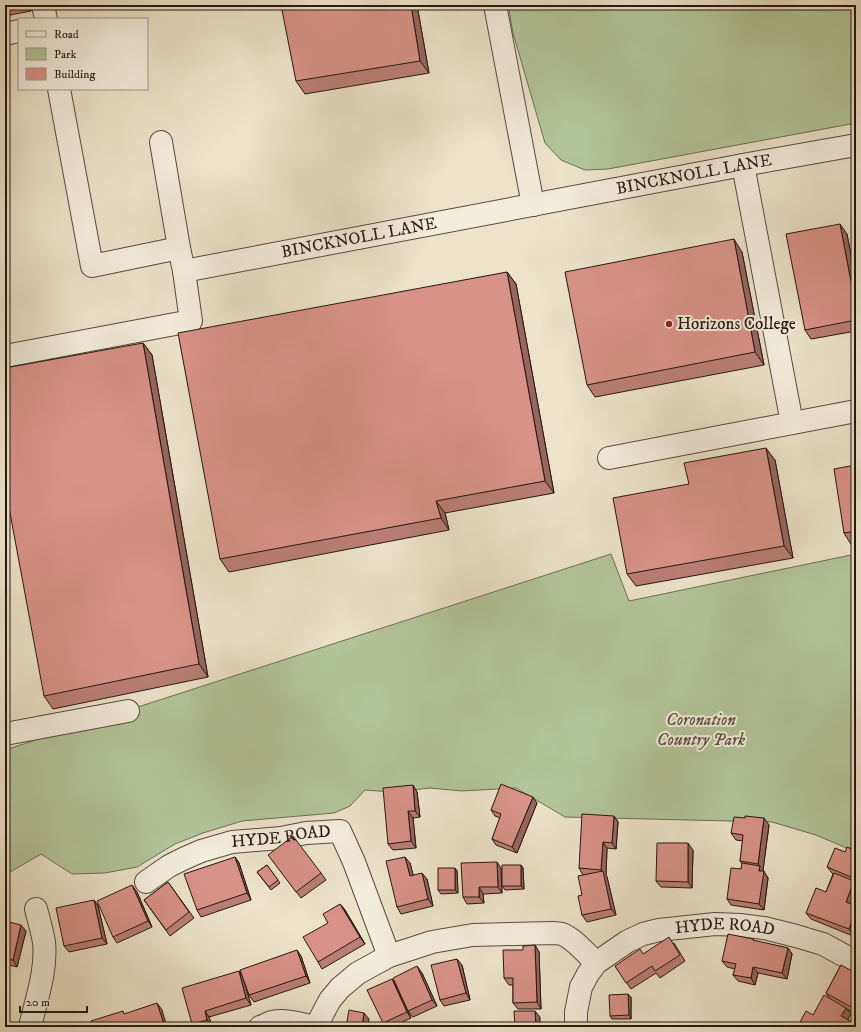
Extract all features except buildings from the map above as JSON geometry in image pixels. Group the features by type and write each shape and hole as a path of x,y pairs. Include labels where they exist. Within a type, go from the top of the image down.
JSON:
{"street":[{"path":"44,5 46,18"},
{"path":"495,5 533,205"},
{"path":"5,34 18,32"},
{"path":"59,90 92,266 179,248"},
{"path":"5,356 191,321 184,271 160,142"},
{"name":"BINCKNOLL LANE","path":"184,271 856,145"},
{"path":"743,165 792,423"},
{"path":"609,458 856,411"},
{"path":"5,734 128,710"},
{"name":"HYDE ROAD","path":"146,882 169,866 183,859 201,851 232,842 281,838 306,833 340,831 390,956"},
{"path":"30,1027 44,967 44,943 36,909"},
{"name":"HYDE ROAD","path":"576,1027 576,1012 581,987 596,963 628,941 643,934 659,930 715,924 764,928 823,944 856,962"},
{"path":"316,1027 330,1000 340,988 358,973 390,956 432,942 473,935 563,934 584,950 596,963"},
{"path":"260,1027 272,1022 286,1021 312,1027"}],"green space":[{"path":"508,5 856,5 856,123 608,169 585,170 561,160 545,143 513,33"},
{"name":"Coronation Country Park","path":"611,554 629,601 856,554 856,852 816,835 772,822 565,817 516,788 462,791 430,788 393,792 365,790 350,806 334,813 242,821 203,833 175,844 137,867 105,873 72,874 41,854 5,875 5,750"}],"place":[{"name":"Horizons College","path":"669,324"}]}
